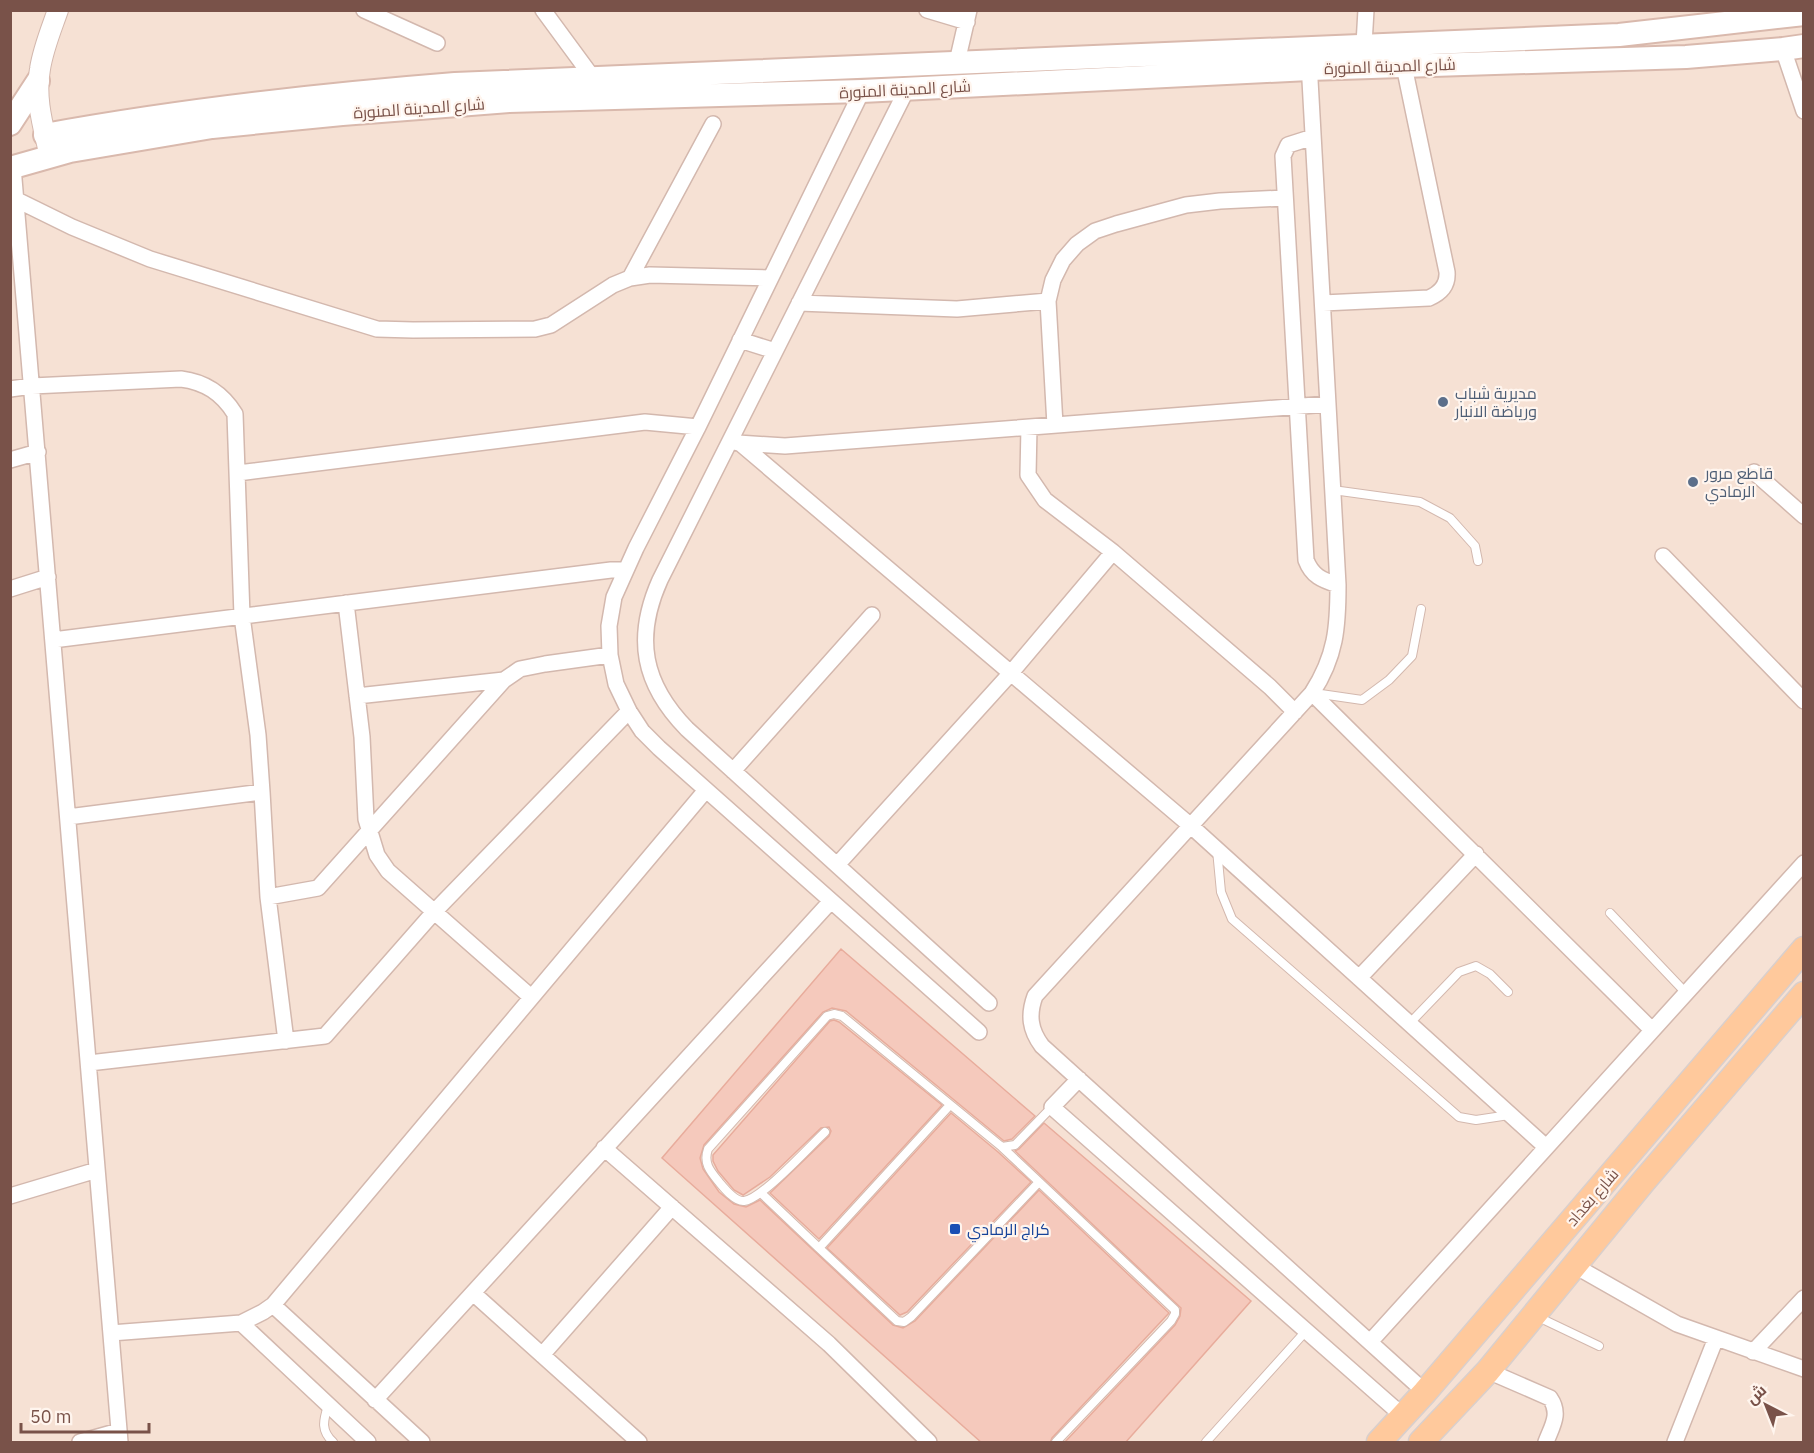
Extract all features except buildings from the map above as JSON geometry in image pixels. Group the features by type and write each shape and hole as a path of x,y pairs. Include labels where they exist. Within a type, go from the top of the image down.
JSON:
{"main road":[{"name":"شارع المدينة المنورة","path":"47,146 70,151 212,127 509,101 907,89 1309,58 1364,44 1619,34 1771,14 1803,14"},
{"name":"شارع المدينة المنورة","path":"12,167 47,146 179,112 322,95 455,84 957,62 1309,58 1404,66 1686,57 1793,47"},
{"path":"777,93 779,70"},
{"path":"10,124 38,81"},
{"name":"شارع بغداد","path":"1379,1443 1803,949"},
{"name":"شارع بغداد","path":"1421,1443 1488,1371 1643,1182 1803,994"},
{"path":"1621,1163 1643,1182"}],"street":[{"path":"47,146 39,105 38,81 43,55 58,10"},
{"path":"364,10 436,43"},
{"path":"543,10 593,78"},
{"path":"927,10 968,16 957,62"},
{"path":"1364,44 1366,10"},
{"path":"1793,47 1803,111"},
{"path":"1309,58 1338,585 1336,638 1322,677 1312,693 1035,996 1030,1022 1036,1039 1042,1046 1425,1392"},
{"path":"1323,303 1429,298 1441,292 1446,282 1447,272 1404,66"},
{"path":"907,89 775,351 735,443 656,587 645,626 646,651 651,675 662,698 687,729 989,1003"},
{"path":"862,91 698,427 625,570 614,597 609,626 610,655 616,684 628,711 642,731 979,1032"},
{"path":"630,278 713,124"},
{"path":"1313,137 1292,143 1285,149 1283,156 1285,198 1306,560 1308,567 1318,578 1338,585"},
{"path":"12,167 17,200 119,1437 80,1443"},
{"path":"1055,425 1048,301 1053,280 1063,260 1077,244 1095,231 1194,204 1285,198"},
{"path":"17,200 72,227 150,259 377,329 535,329 551,325 613,285 630,278 658,275 770,278"},
{"path":"799,303 957,309 1048,301"},
{"path":"740,339 775,351"},
{"path":"10,389 181,379 203,384 222,396 235,414 242,616 258,735 268,897 286,1041"},
{"path":"735,443 785,446 1328,404"},
{"path":"238,472 645,422 698,427"},
{"path":"1029,427 1028,475 1045,500 1113,552 1270,687 1295,712"},
{"path":"735,443 1191,826 1546,1148"},
{"path":"10,460 38,452"},
{"path":"1754,472 1803,516"},
{"path":"837,865 1010,674 1113,552"},
{"path":"1663,556 1803,701"},
{"path":"53,640 625,570"},
{"path":"10,590 48,577"},
{"path":"346,603 362,737 366,819 377,855 388,871 531,998"},
{"path":"733,771 872,615"},
{"path":"268,897 318,888 504,680 520,669 528,667 610,655"},
{"path":"357,696 504,680"},
{"path":"1312,693 1652,1030"},
{"path":"88,1063 325,1036 434,912 628,711"},
{"path":"111,1333 241,1323 273,1305 706,790"},
{"path":"68,817 262,792"},
{"path":"1359,978 1476,854"},
{"path":"1370,1342 1803,863"},
{"path":"375,1400 831,901"},
{"path":"1079,1079 1052,1107 1403,1416"},
{"path":"604,1148 829,1344 929,1443"},
{"path":"10,1196 97,1170"},
{"path":"542,1355 672,1207"},
{"path":"1575,1266 1677,1324 1803,1369"},
{"path":"473,1293 639,1443"},
{"path":"1753,1352 1803,1298"},
{"path":"273,1305 422,1443"},
{"path":"241,1323 368,1443"},
{"path":"1675,1443 1716,1338"},
{"path":"1488,1371 1550,1398 1555,1405 1556,1413 1546,1443"}],"lane":[{"path":"1333,490 1420,502 1450,518 1475,546 1478,561"},
{"path":"1312,693 1362,700 1389,680 1412,656 1421,609"},
{"path":"1217,849 1221,892 1232,919 1459,1117 1476,1120 1510,1114"},
{"path":"1610,913 1686,993"},
{"path":"1409,1024 1459,972 1476,966 1490,974 1508,992"},
{"path":"825,1132 761,1192 751,1198 739,1200 725,1189 707,1166 708,1149 827,1016 834,1014 842,1016 1002,1148 1175,1310 1171,1321 1056,1443"},
{"path":"819,1248 950,1105"},
{"path":"1002,1148 1015,1145 1052,1107"},
{"path":"761,1192 897,1321 904,1322 1039,1182"},
{"path":"1534,1315 1599,1346"},
{"path":"1206,1443 1306,1331"},
{"path":"328,1406 323,1427 327,1437 333,1443"}],"shaded area":[{"path":"11,11 1803,11 1803,1442 11,1442"}],"place":[{"name":"مديرية شباب ورياضة الانبار","path":"1443,402"},
{"name":"قاطع مرور الرمادي","path":"1693,482"},
{"name":"كراج الرمادي","path":"955,1229"}]}
